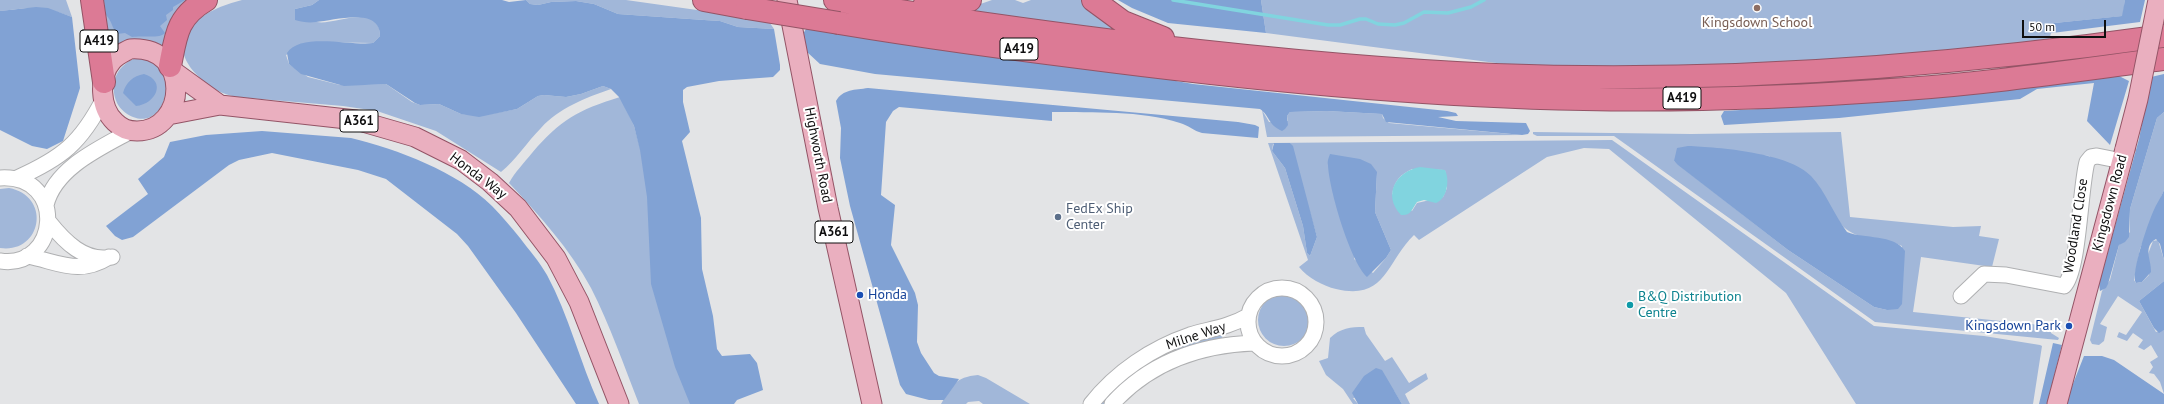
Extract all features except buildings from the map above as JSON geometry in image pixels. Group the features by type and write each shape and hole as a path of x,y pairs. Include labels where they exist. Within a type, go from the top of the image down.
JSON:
{"highway":[{"name":"A419","path":"92,0 104,90"},
{"path":"171,68 176,36 182,22 194,7 206,0"},
{"name":"A419","path":"704,0 839,23 1020,50 1312,84 1440,94 1578,99 1743,97 1905,89 2021,78 2164,59"},
{"name":"A419","path":"836,0 877,8 1055,34 1204,51 1353,67 1497,75 1735,76 1818,72 1963,62 2164,36"},
{"name":"A419","path":"877,8 939,6 970,0"},
{"name":"A419","path":"1093,0 1109,13 1132,26 1204,51"}],"main road":[{"name":"Highworth Road","path":"787,0 828,208 872,404"},
{"name":"Kingsdown Road","path":"2057,404 2140,92 2158,0"},
{"path":"143,49 163,57 171,68 175,92 174,101 163,122 153,128 142,131 131,131 114,122 108,112 104,90 108,67 113,60 130,50 143,49"},
{"name":"Honda Way","path":"171,68 220,105"},
{"name":"Honda Way","path":"168,115 220,105 338,118 375,125 432,144 477,171 518,208 556,258 579,302 618,404"}],"street":[{"path":"17,178 54,160 66,151 90,122 104,90"},
{"path":"46,205 50,192 62,178 94,152 131,131"},
{"name":"Woodland Close","path":"1961,296 1984,274 2006,275 2064,286 2069,278 2076,244 2087,162 2091,157 2124,155"},
{"path":"0,178 17,178 32,185 38,191 46,205 48,222 44,238 34,251 27,256 4,262"},
{"path":"27,256 78,268 97,265 112,257 91,255 70,246 48,222"},
{"path":"1278,288 1292,289 1309,301 1315,314 1316,323 1313,336 1306,346 1297,353 1287,356 1271,355 1262,350 1254,342 1248,326 1248,316 1255,300 1266,292 1278,288"},
{"name":"Milne Way","path":"1091,404 1118,377 1147,355 1176,340 1230,326 1248,316"},
{"name":"Milne Way","path":"1112,404 1147,375 1186,354 1226,344 1254,342"}],"shaded area":[{"path":"0,0 66,0 72,17 52,10 36,8 0,11"},
{"path":"100,0 193,0 164,47 152,42 111,57"},
{"path":"104,0 185,0 173,7 173,10 166,15 167,20 160,26 165,33 163,35 132,37 125,33 117,34 106,15"},
{"path":"242,0 319,0 312,5 295,9 317,22 354,17 364,17 372,20 378,26 380,36 373,43 314,42 286,55 289,64 308,77 340,85 386,84 412,102 420,105 439,104 461,114 485,115 517,109 538,96 544,95 566,97 581,94 603,86 611,89 573,104 548,121 512,162 501,172 436,131 377,111 343,106 237,97 220,92 210,86 197,75 187,61 183,48 185,36 191,26 201,17 228,4"},
{"path":"319,0 502,0 509,2 526,0 530,4 538,5 551,2 576,1 594,4 618,14 720,21 738,27 774,29 780,70 773,77 719,81 687,87 683,90 683,102 690,132 682,141 701,218 702,269 713,316 717,349 722,356 750,354 757,363 763,390 737,400 734,404 690,404 675,367 651,284 647,197 640,150 634,126 619,97 611,89 603,86 581,94 566,97 544,95 538,96 517,109 479,117 461,114 439,104 420,105 386,84 344,86 301,74 289,64 287,53 294,47 303,43 314,41 373,43 380,36 378,27 373,21 364,18 355,17 311,22 295,20 295,9 312,5"},
{"path":"526,0 626,0 704,11 770,23 774,29 738,27 720,21 618,14 594,4 576,1 551,2 538,5 530,4"},
{"path":"992,0 1015,0 1023,3 1031,0 1082,0 1095,13 1131,33 970,11 969,8"},
{"path":"1118,0 1261,0 1266,33 1168,23 1132,8"},
{"path":"1261,0 2125,0 2123,16 2045,24 2044,34 2051,33 2048,45 1840,64 1547,68 1504,64 1266,33"},
{"path":"2125,0 2145,0 2140,22 2044,34 2045,24 2122,16"},
{"path":"36,7 48,8 72,17 80,88 63,141 47,149 32,146 0,130 0,11"},
{"path":"806,29 817,29 1159,73 1176,81 1193,84 1447,111 1456,113 1458,116 1438,117 1456,121 1526,123 1530,131 1528,134 1522,135 1386,122 1382,114 1327,111 1290,112 1287,116 1288,125 1282,131 1274,126 1260,109 875,74 820,64 807,52 803,34"},
{"path":"138,57 149,58 159,65 164,75 166,86 165,97 161,108 154,115 144,119 133,117 122,110 114,95 114,81 120,69 131,60"},
{"path":"144,74 151,77 155,82 157,87 156,92 149,101 136,106 123,93 130,80 136,76"},
{"path":"2115,74 2129,81 2110,145 2087,121 2094,83 2037,89 2020,99 1839,118 1724,125 1721,116 1724,111 1842,104"},
{"path":"2164,74 2164,112 2157,118 2130,209 2129,237 2125,242 2119,245 2108,284 2106,288 2100,291 2099,284 2139,139 2151,77"},
{"path":"868,88 1238,122 1259,127 1258,138 1202,133 1180,123 1133,114 1052,112 1052,121 899,107 893,111 886,122 881,195 895,205 891,245 915,293 918,305 917,342 921,353 934,373 939,376 959,379 944,400 929,400 906,394 900,385 850,206 840,158 841,128 836,101 846,92"},
{"path":"620,97 634,126 711,404 639,404 604,316 583,274 564,246 532,207 509,183 532,153 561,124 581,112"},
{"path":"1262,110 1269,122 1288,121 1287,116 1290,112 1327,111 1382,114 1383,118 1389,123 1522,135 1267,137"},
{"path":"2164,112 2164,190 2140,249 2134,280 2136,283 2142,282 2149,275 2148,254 2153,241 2158,240 2164,260 2164,281 2139,301 2156,332 2164,330 2164,394 2160,382 2154,374 2149,373 2153,367 2150,362 2158,357 2151,345 2144,350 2138,347 2143,340 2133,333 2127,341 2117,337 2119,332 2126,335 2142,312 2118,296 2100,324 2107,327 2104,341 2099,345 2092,344 2090,340 2102,291 2110,280 2119,245 2130,232 2130,209 2157,118"},
{"path":"262,131 351,138 388,148 445,172 478,194 492,206 510,226 547,275 562,307 599,404 576,404 516,313 468,246 457,234 386,179 358,170 272,153 239,160 229,165 133,237 122,240 115,236 106,226 148,194 138,179 164,157 170,142 206,135"},
{"path":"1533,132 1691,134 1841,132 1850,217 1953,227 1981,226 1979,236 1999,239 1992,267 1921,257 1913,312 2050,326 2051,333 2059,338 2058,340 1875,322 1614,136 1537,136 1533,134","holes":["1698,147 1769,156 1846,229 1861,236 1902,246 1887,310 1874,307 1788,250 1674,161"]},
{"path":"1612,140 1874,326 1984,336 2042,346 2033,404 1856,404 1786,293 1609,149 1584,148 1547,157 1419,240 1414,235 1383,277 1375,284 1365,289 1353,291 1331,288 1311,278 1299,267 1308,260 1268,143","holes":["1290,143 1317,237 1310,256 1307,253 1303,226 1285,168 1272,151 1273,144","1412,169 1445,170 1447,188 1443,197 1417,203 1412,211 1392,194 1399,178 1404,173","1377,172 1375,212 1391,250 1373,273 1354,259"]},
{"path":"1274,143 1290,143 1293,146 1317,237 1310,256 1307,253 1303,226 1285,168 1272,151"},
{"path":"1688,146 1753,153 1787,162 1801,168 1816,182 1847,232 1886,239 1894,242 1905,251 1902,304 1898,309 1887,310 1874,307 1788,250 1674,161 1677,148"},
{"path":"1330,154 1360,159 1371,164 1377,172 1375,212 1391,250 1386,258 1367,277 1360,269 1347,241 1336,207 1329,176 1328,159"},
{"path":"1420,167 1445,170 1447,184 1445,193 1443,198 1436,203 1424,200 1417,202 1409,213 1401,215 1395,207 1393,200 1392,192 1394,185 1404,173"},
{"path":"9,188 23,193 32,202 36,212 36,223 33,234 25,242 14,247 0,248 0,189"},
{"path":"2164,190 2164,260 2160,244 2156,239 2149,246 2151,272 2142,282 2136,283 2135,270 2140,249 2154,209"},
{"path":"2164,281 2164,330 2159,333 2154,328 2139,301"},
{"path":"1284,294 1294,296 1302,302 1308,310 1310,320 1308,330 1302,338 1294,344 1284,346 1274,344 1266,338 1260,330 1258,320 1260,310 1266,302 1274,296"},
{"path":"1364,327 1366,334 1385,361 1392,357 1409,383 1426,373 1428,379 1405,394 1410,404 1402,404 1394,391 1353,398 1358,404 1353,404 1343,389 1326,375 1319,361 1328,358 1330,338 1338,332 1346,329"},
{"path":"1223,334 1222,338 1204,342 1112,396 1104,404 1100,404 1130,376 1164,353 1194,341"},
{"path":"2053,343 2062,345 2047,404 2039,404"},
{"path":"2084,356 2102,356 2114,360 2164,394 2164,404 2065,404"},
{"path":"1376,368 1382,370 1402,404 1358,404 1352,393 1364,376"},
{"path":"978,375 986,378 1030,404 983,404 979,401 968,402 966,404 941,404 951,387 959,380"}],"waterway":[{"path":"1173,0 1328,25 1340,25 1360,19 1366,19 1378,24 1395,25 1404,23 1424,12 1448,13 1471,7 1484,0"}],"place":[{"name":"Kingsdown School","path":"1757,8"},
{"name":"FedEx Ship Center","path":"1058,217"},
{"name":"Honda","path":"860,295"},
{"name":"B&Q Distribution Centre","path":"1630,305"},
{"name":"Kingsdown Park","path":"2069,326"}]}
